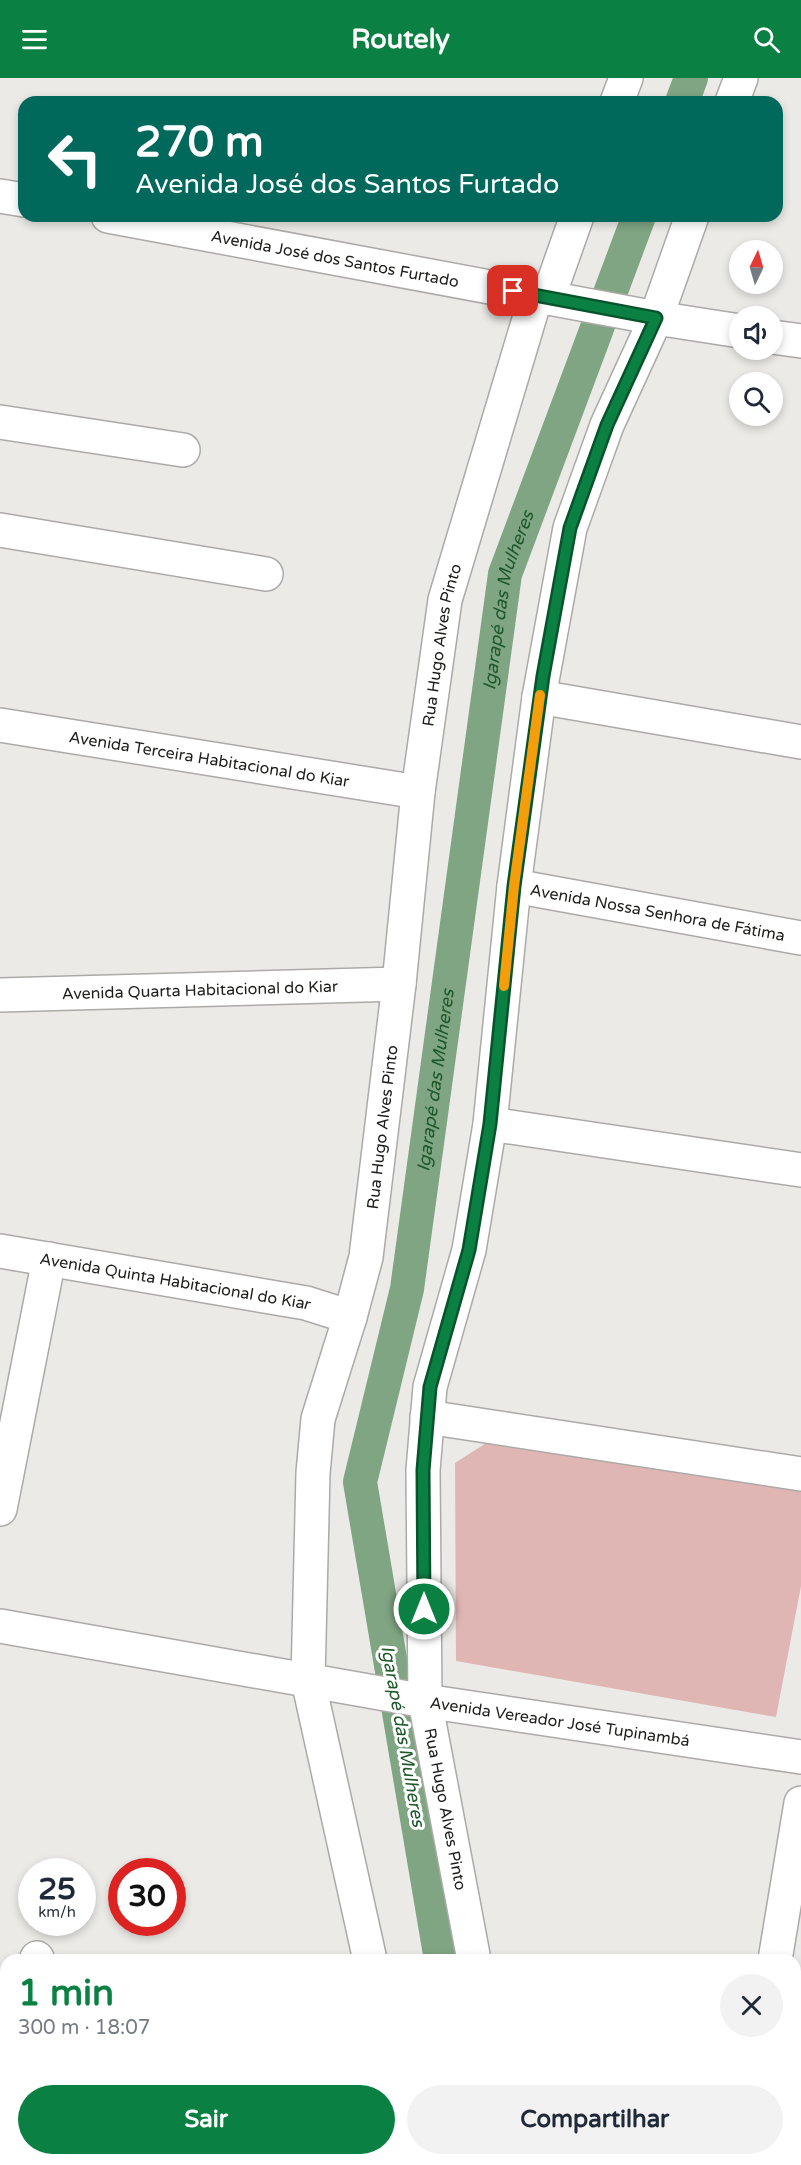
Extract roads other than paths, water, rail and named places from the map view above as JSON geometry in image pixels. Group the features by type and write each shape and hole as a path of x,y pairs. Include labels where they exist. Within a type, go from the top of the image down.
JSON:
{"street":[{"path":"619,96 626,78"},
{"path":"734,96 741,78"},
{"path":"0,196 18,199"},
{"name":"Avenida José dos Santos Furtado","path":"140,222 729,329"},
{"name":"Rua Hugo Alves Pinto","path":"369,1954 322,1683 313,1473 318,1419 366,1257 399,984 418,792 445,600 551,298 575,222"},
{"name":"Rua Hugo Alves Pinto","path":"473,1954 416,1700 423,1470 430,1387 469,1250 490,1124 514,886 539,697 570,528 644,315 689,222"},
{"path":"783,339 801,341"},
{"path":"0,422 183,450"},
{"path":"0,530 266,574"},
{"path":"539,697 801,742"},
{"name":"Avenida Terceira Habitacional do Kiar","path":"0,725 418,792"},
{"name":"Avenida Nossa Senhora de Fátima","path":"514,886 801,938"},
{"name":"Avenida Quarta Habitacional do Kiar","path":"0,995 399,984"},
{"path":"490,1124 801,1170"},
{"name":"Avenida Quinta Habitacional do Kiar","path":"0,1251 306,1303 350,1317"},
{"path":"0,1509 49,1259"},
{"path":"428,1417 801,1474"},
{"name":"Avenida Vereador José Tupinambá","path":"0,1626 416,1700 801,1757"},
{"path":"777,1954 801,1803"}],"waterway":[{"name":"Igarapé das Mulheres","path":"684,96 691,78"},
{"name":"Igarapé das Mulheres","path":"440,1954 360,1482 407,1289 505,574 637,222"}]}
